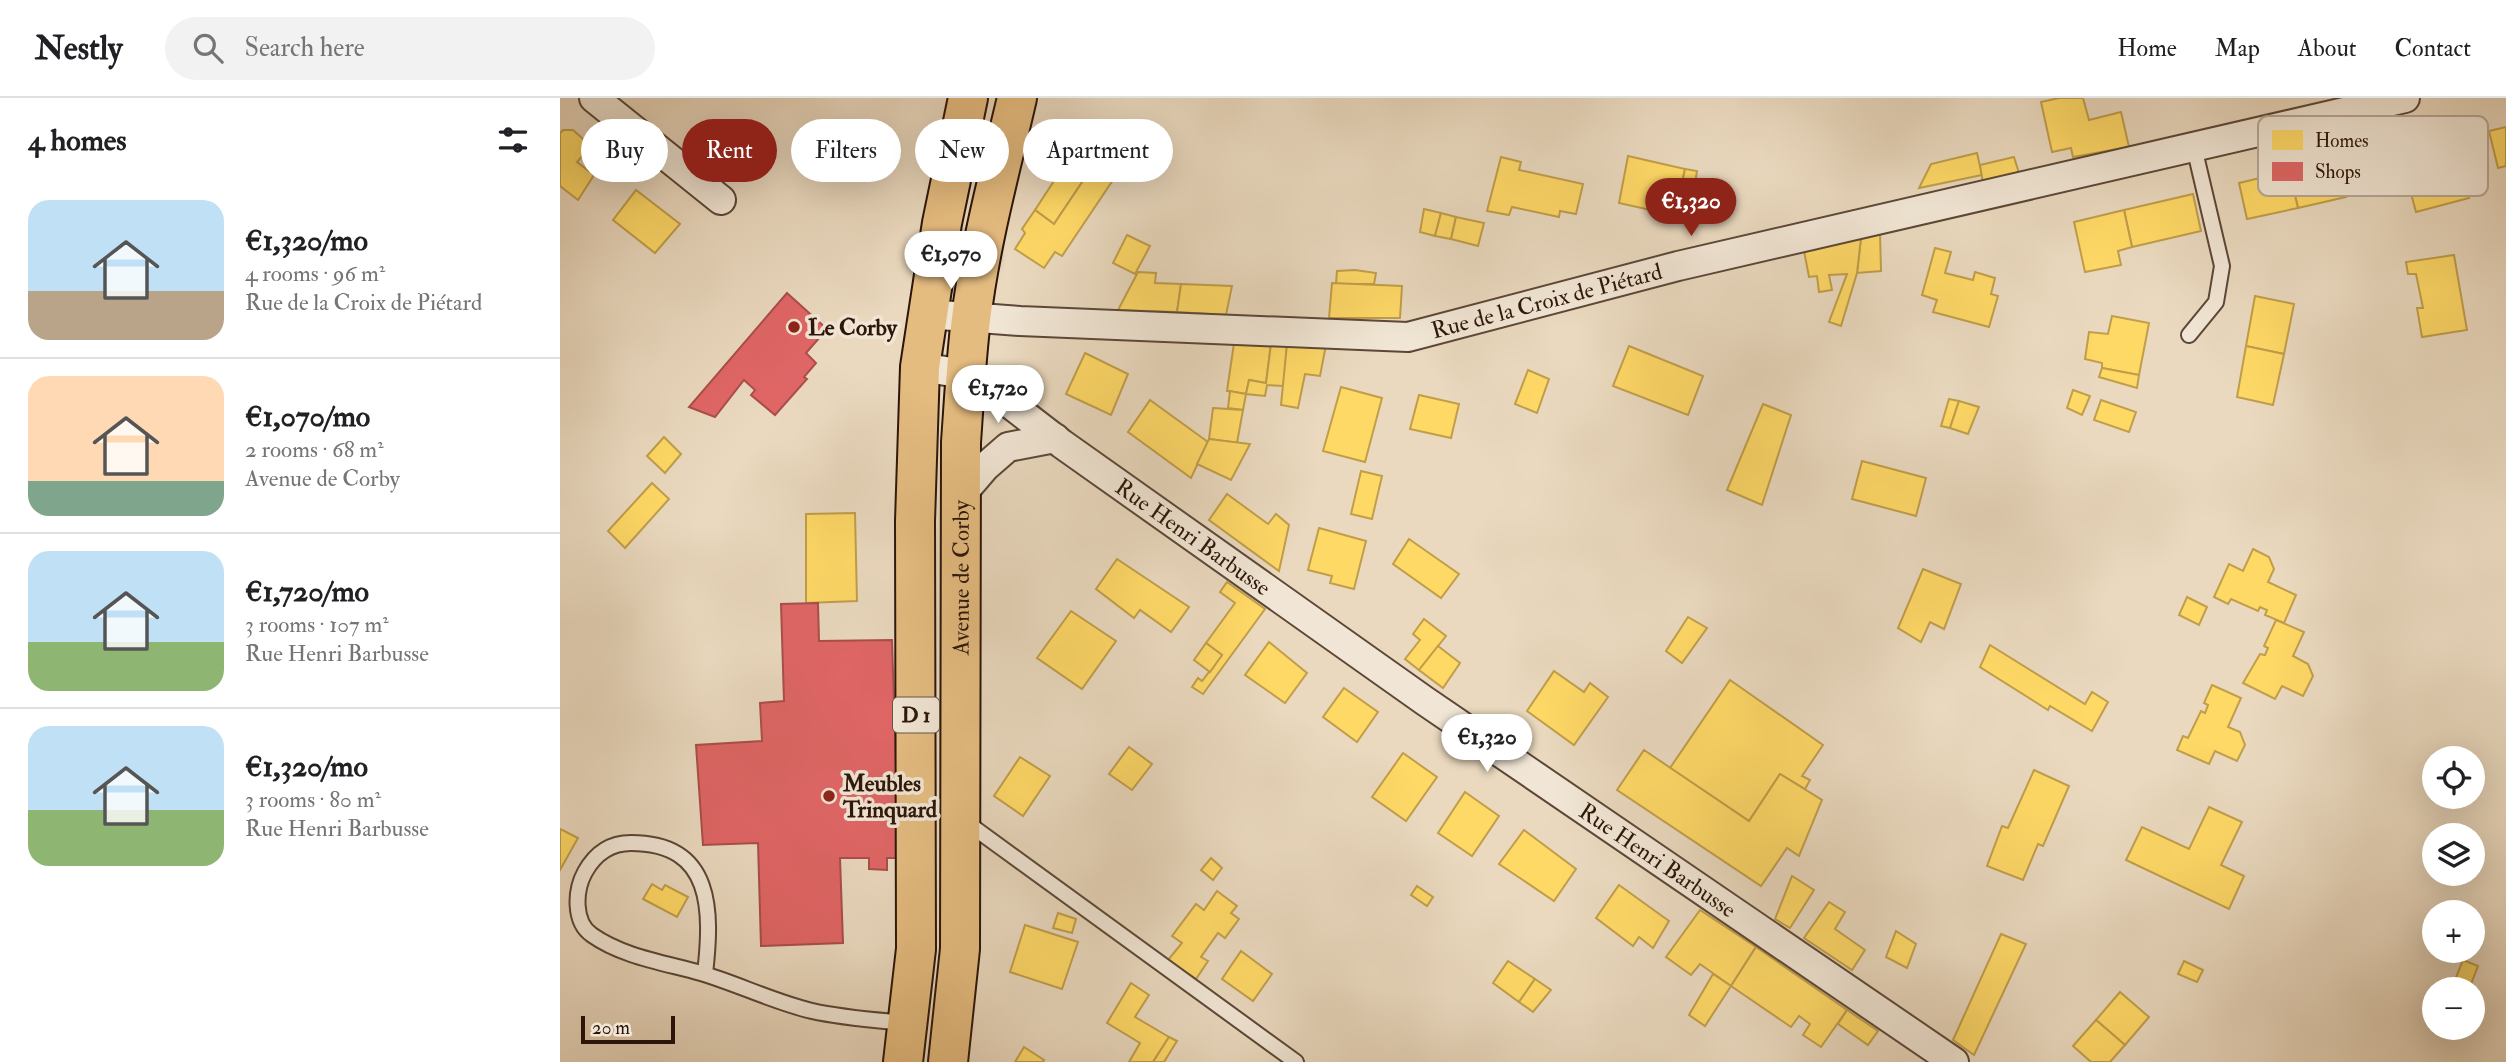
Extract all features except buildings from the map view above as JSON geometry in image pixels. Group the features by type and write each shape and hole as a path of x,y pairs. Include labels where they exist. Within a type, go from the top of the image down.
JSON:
{"main road":[{"name":"Avenue de Corby","path":"903,1062 916,949 915,521 920,367 927,314 968,98"},
{"name":"Avenue de Corby","path":"948,1062 960,949 961,495 965,374 971,317 986,229 1017,98"}],"street":[{"path":"594,98 721,200"},
{"name":"Rue de la Croix de Piétard","path":"2327,116 2405,98"},
{"name":"Rue de la Croix de Piétard","path":"927,314 1034,322 1408,337 1678,266 2258,132"},
{"name":"Rue Henri Barbusse","path":"920,367 965,374 988,387 1055,438 1425,701 1943,1059"},
{"path":"961,495 985,467 1008,447 1055,438"}],"lane":[{"path":"2189,334 2216,302 2222,266 2194,147"},
{"path":"960,818 1296,1062"},
{"path":"705,974 709,933 707,895 695,867 673,852 641,843 615,843 592,861 579,883 578,912 589,934 622,951 705,974 810,1010 909,1023"}],"place":[{"name":"Le Corby","path":"794,327"},
{"name":"Meubles Trinquard","path":"829,796"}]}
